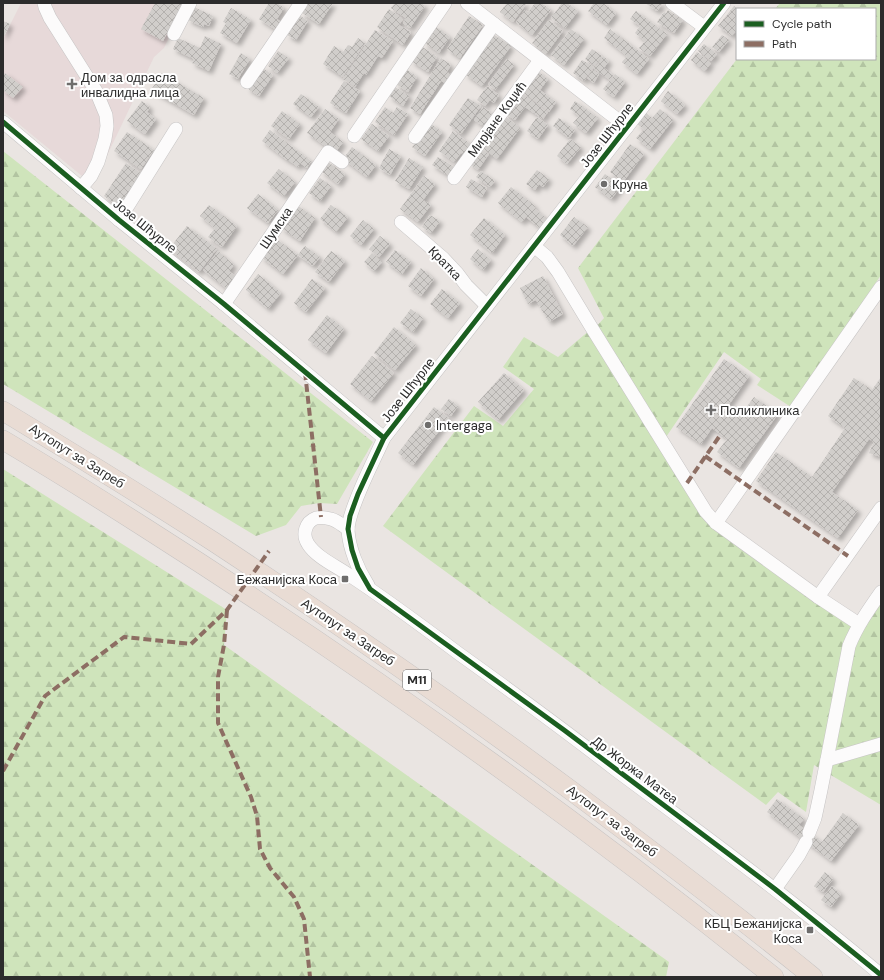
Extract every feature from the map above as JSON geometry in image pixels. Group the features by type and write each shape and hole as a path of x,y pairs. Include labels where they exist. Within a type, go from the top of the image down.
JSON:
{"highway":[{"name":"Аутопут за Загреб","path":"3,410 218,545 451,703 627,832 813,977"},
{"name":"Аутопут за Загреб","path":"3,440 220,576 312,636 516,780 701,919 774,977"}],"street":[{"path":"44,3 50,18 96,91 106,115 107,126 105,139 98,162 91,176 81,188"},
{"path":"174,34 190,3"},
{"path":"247,82 301,3"},
{"path":"354,136 445,3"},
{"path":"467,3 627,127"},
{"path":"672,3 704,27"},
{"name":"Јозе Шћурле","path":"3,122 119,220 224,304 384,438 724,3"},
{"path":"415,137 494,24"},
{"name":"Мирјане Коџић","path":"454,178 540,60"},
{"path":"119,220 176,129"},
{"name":"Шумска","path":"224,304 328,152 342,162"},
{"name":"Кратка","path":"401,222 443,258 466,285 487,306"},
{"path":"534,246 547,257 558,272 706,512 716,523 818,597 859,624"},
{"path":"716,523 881,287"},
{"path":"370,589 358,568 352,550 348,529 350,516 358,494 384,438"},
{"path":"818,597 881,508"},
{"name":"Др Жоржа Матеа","path":"348,529 332,519 321,517 316,518 311,521 305,529 305,540 317,554 370,589 564,730 775,890 881,976"},
{"path":"775,890 799,855 815,818 849,646 859,624 875,608 881,592"},
{"path":"827,760 881,744"}],"shaded area":[{"name":"Дом за одрасла инвалидна лица","path":"21,3 186,3 164,48 154,57 93,185 3,111 3,39"}],"green space":[{"path":"780,3 881,3 881,275 791,407 757,385 761,379 724,352 664,440 596,327 604,318 578,268 736,60 876,60 876,8 776,8"},
{"path":"3,151 373,442 337,504 319,503 301,506 286,525 256,536 3,384"},
{"path":"590,330 714,528 861,628 881,600 881,805 814,765 806,812 778,792 766,805 383,526 474,406 503,426 534,389 503,367 524,337 558,357"},
{"path":"3,469 227,610 224,645 669,962 666,977 3,977"}],"building":[{"path":"155,3 183,3 163,41 141,29"},
{"path":"269,3 277,3 284,8 277,19 281,22 276,30 259,19"},
{"path":"309,3 333,3 319,24 302,13"},
{"path":"395,3 421,3 425,6 410,28 403,23 406,18 391,8"},
{"path":"507,3 527,3 513,22 500,12"},
{"path":"535,3 541,3 551,10 532,35 516,22 525,10 528,12"},
{"path":"562,3 567,3 578,11 565,28 551,18"},
{"path":"594,3 603,3 616,13 607,25 588,11"},
{"path":"645,3 663,3 657,11"},
{"path":"734,6 736,8 736,31 732,36 718,26"},
{"path":"194,7 213,16 209,26 204,24 203,27 188,20"},
{"path":"231,8 251,20 237,43 220,33 226,23 223,22"},
{"path":"389,9 403,19 399,25 411,32 403,45 377,27"},
{"path":"668,10 683,20 674,33 657,22 664,12 666,13"},
{"path":"636,11 667,34 650,56 639,48 645,41 635,33 640,26 630,19"},
{"path":"299,15 308,21 296,40 287,35"},
{"path":"469,16 483,25 460,58 447,49"},
{"path":"549,20 563,31 546,54 532,43"},
{"path":"3,21 10,24 3,38"},
{"path":"435,26 450,37 439,53 424,42"},
{"path":"571,29 584,39 564,65 551,55"},
{"path":"610,29 649,59 637,74 622,62 627,56 604,38"},
{"path":"375,30 393,41 382,58 378,56 366,75 364,73 355,87 343,79"},
{"path":"493,34 511,46 482,86 465,74"},
{"path":"722,35 729,40 719,52 712,47"},
{"path":"205,36 221,44 209,71 192,63 194,59 173,49 178,38 200,48"},
{"path":"358,38 365,43 343,77 323,64 334,46 343,52 348,45 352,47"},
{"path":"704,44 717,54 711,61 698,51"},
{"path":"421,46 437,57 428,72 411,61"},
{"path":"592,49 602,56 595,66 585,59"},
{"path":"278,51 289,58 277,73 268,66"},
{"path":"697,52 711,63 705,71 691,60"},
{"path":"241,53 250,59 238,79 229,74"},
{"path":"603,56 609,61 604,68 613,75 610,80 594,69"},
{"path":"441,58 451,65 447,72 452,75 447,84 441,81 420,114 410,108"},
{"path":"507,59 514,65 495,90 488,84"},
{"path":"582,60 594,67 584,81 573,73"},
{"path":"261,67 273,75 259,96 247,88"},
{"path":"406,69 417,77 408,92 396,84"},
{"path":"536,70 548,79 540,90 556,102 549,112 521,91"},
{"path":"593,70 599,74 594,83 587,78"},
{"path":"5,73 23,87 13,98 3,90 3,76"},
{"path":"162,73 204,98 194,115 151,90"},
{"path":"615,74 625,82 614,97 603,89"},
{"path":"344,81 360,91 346,113 330,103"},
{"path":"487,86 499,95 494,103 490,100 485,106 477,100"},
{"path":"395,87 409,96 403,106 389,96"},
{"path":"668,91 685,105 677,114 661,101"},
{"path":"520,92 548,112 543,119 525,107 515,120 505,113"},
{"path":"301,94 319,107 311,117 293,104"},
{"path":"468,98 481,106 461,134 449,125"},
{"path":"142,101 150,107 147,112 156,119 145,134 127,121"},
{"path":"575,101 598,118 586,133 573,123 579,116 570,109"},
{"path":"385,107 393,113 397,107 408,114 394,135 375,122"},
{"path":"483,107 494,115 485,127 474,120"},
{"path":"325,109 339,119 330,132 343,142 335,153 307,133"},
{"path":"660,109 673,120 650,149 636,138 644,129 637,124 646,113 652,118"},
{"path":"282,111 300,124 289,139 271,126"},
{"path":"504,115 520,128 497,159 480,146"},
{"path":"537,117 548,125 538,139 527,131"},
{"path":"559,118 575,130 569,138 553,126"},
{"path":"430,123 442,132 425,156 412,147"},
{"path":"372,124 389,136 378,151 361,139"},
{"path":"270,130 311,161 307,168 300,163 298,167 288,161 262,141"},
{"path":"453,131 473,146 466,156 461,153 454,162 439,151"},
{"path":"127,132 154,150 141,169 114,151"},
{"path":"570,139 581,147 567,164 557,156"},
{"path":"630,144 644,154 623,182 610,172"},
{"path":"352,147 376,165 367,177 343,159"},
{"path":"480,148 489,154 478,170 469,163"},
{"path":"389,149 401,156 390,175 379,168"},
{"path":"438,157 454,167 449,176 432,165"},
{"path":"409,158 423,167 409,189 395,181"},
{"path":"328,162 345,174 338,184 321,171"},
{"path":"126,163 142,174 120,207 104,196"},
{"path":"279,169 295,182 284,196 267,183"},
{"path":"537,170 549,179 543,187 539,184 535,190 526,184"},
{"path":"481,171 495,181 490,187 476,177"},
{"path":"605,174 621,187 611,199 595,187"},
{"path":"424,176 435,184 423,200 431,205 418,222 400,209"},
{"path":"320,178 331,186 320,201 309,193"},
{"path":"471,179 487,188 482,197 466,187"},
{"path":"511,187 535,206 534,208 547,219 540,228 526,217 522,222 498,203"},
{"path":"258,194 278,210 268,223 247,208"},
{"path":"209,205 237,226 222,247 208,237 215,228 200,216"},
{"path":"297,205 315,218 300,241 281,228"},
{"path":"331,205 348,217 336,232 320,219"},
{"path":"430,215 440,221 431,233 422,227"},
{"path":"574,217 588,227 573,246 560,235"},
{"path":"484,218 505,235 492,253 470,235"},
{"path":"363,220 374,229 361,245 350,236"},
{"path":"187,226 217,249 199,272 169,249"},
{"path":"380,236 390,244 379,257 369,249"},
{"path":"275,238 298,255 283,274 261,257"},
{"path":"305,246 320,257 313,266 298,255"},
{"path":"478,249 491,260 483,270 470,259"},
{"path":"395,250 411,262 402,274 386,262"},
{"path":"218,251 234,265 229,271 237,277 227,289 203,270"},
{"path":"331,251 345,261 329,282 315,272"},
{"path":"372,253 382,262 374,271 364,262"},
{"path":"421,268 434,279 421,296 408,286"},
{"path":"258,274 281,293 268,309 246,290"},
{"path":"543,276 563,314 549,322 536,300 528,304 520,288"},
{"path":"312,279 325,288 306,312 294,303"},
{"path":"442,289 460,303 448,318 430,304"},
{"path":"411,309 423,318 413,332 400,323"},
{"path":"327,315 344,329 326,353 308,340"},
{"path":"394,327 416,345 395,370 374,353"},
{"path":"372,356 394,373 371,401 350,384"},
{"name":"Поликлиника","path":"724,359 749,376 728,406 741,415 754,397 778,414 739,468 717,452 727,439 712,428 701,444 676,427"},
{"path":"504,373 524,390 498,420 478,402"},
{"path":"881,377 881,457 869,453 874,442 869,439 832,492 858,510 838,538 756,481 776,452 812,477 845,428 828,416 854,378 872,390"},
{"path":"449,399 458,406 451,416 441,409"},
{"path":"434,407 449,418 413,465 398,453"},
{"path":"777,799 804,819 799,825 822,842 843,813 859,825 831,861 767,812"},
{"path":"825,872 833,879 823,892 814,886"},
{"path":"832,886 841,894 831,907 821,900"}],"marked path":[{"path":"305,372 321,517"},
{"path":"687,483 721,434"},
{"path":"705,456 848,556"},
{"path":"3,771 45,696 124,637 191,644 227,610 269,551"},
{"path":"227,610 224,645 218,677 218,723 251,797 257,816 260,849 270,868 294,897 304,919 310,977"}],"cycle path":[{"path":"724,3 384,438 358,494 350,516 348,529 352,550 358,568 370,589 564,730 775,889 881,975"},
{"path":"3,122 119,220 224,304 384,438"}],"place":[{"name":"Дом за одрасла инвалидна лица","path":"72,84"},
{"name":"Круна","path":"604,184"},
{"name":"Поликлиника","path":"711,410"},
{"name":"Intergaga","path":"428,425"},
{"name":"Бежанијска Коса","path":"345,579"},
{"name":"КБЦ Бежанијска Коса","path":"810,930"}]}
